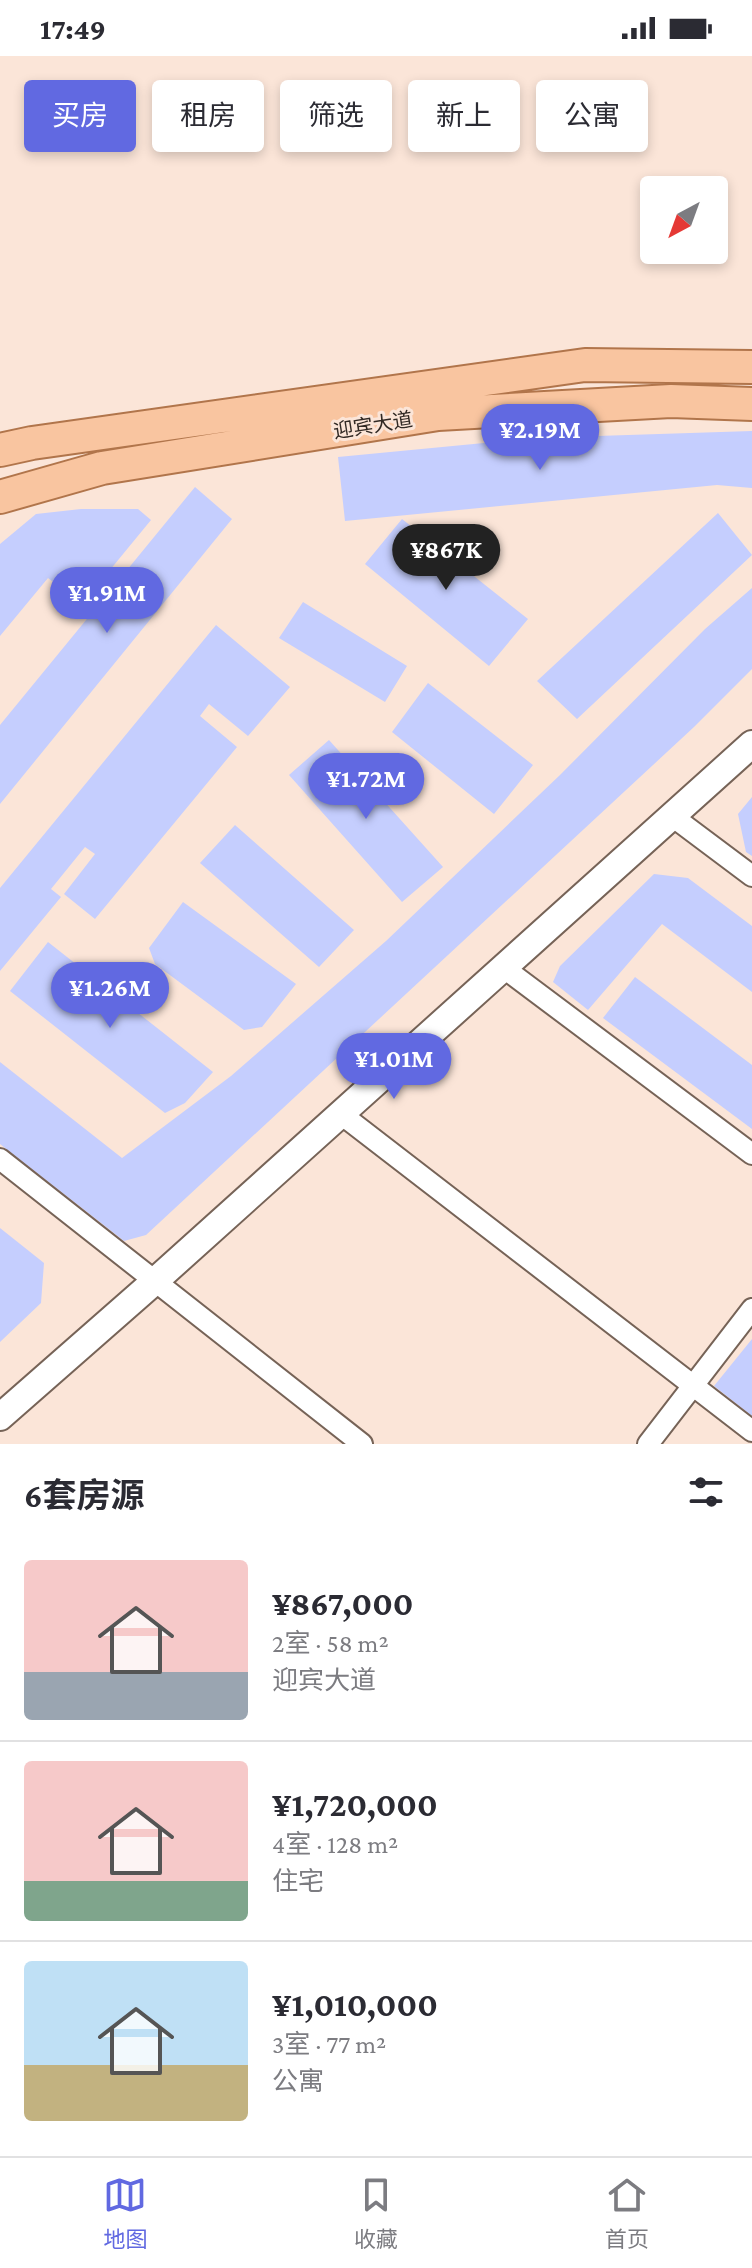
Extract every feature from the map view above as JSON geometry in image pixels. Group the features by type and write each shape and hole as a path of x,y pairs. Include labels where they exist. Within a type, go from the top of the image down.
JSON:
{"main road":[{"name":"迎宾大道","path":"0,450 64,438 585,365 752,367"},
{"name":"迎宾大道","path":"0,497 102,468 438,414 671,401 752,404"}],"street":[{"path":"0,1417 752,744"},
{"path":"672,816 752,876"},
{"path":"504,968 752,1154"},
{"path":"341,1114 752,1431"},
{"path":"0,1159 362,1444"},
{"path":"648,1444 752,1309"}],"building":[{"path":"752,431 752,488 717,485 345,521 338,457 535,438"},
{"path":"195,487 232,519 0,804 0,725"},
{"path":"81,509 138,509 151,520 82,604 48,578 0,636 0,544 36,514"},
{"path":"718,513 752,555 577,719 537,681"},
{"path":"402,519 528,619 489,666 365,564"},
{"path":"752,588 752,669 694,727 146,1235 124,1241 0,1144 0,1062 122,1158 231,1076 386,941 560,775 705,629"},
{"path":"303,602 407,666 385,702 279,638"},
{"path":"216,625 290,687 248,736 209,704 200,716 237,747 95,919 64,894 95,854 85,847 51,889 61,897 0,971 0,888"},
{"path":"428,683 533,765 494,814 392,732"},
{"path":"329,740 443,867 402,902 289,775"},
{"path":"752,797 752,856 746,852 738,814"},
{"path":"235,825 354,930 319,967 200,863"},
{"path":"654,874 688,878 752,926 752,992 662,924 588,1010 553,982 560,966"},
{"path":"183,902 296,984 262,1027 244,1030 155,964 149,948"},
{"path":"48,942 213,1072 185,1103 165,1113 10,991"},
{"path":"635,977 752,1065 752,1129 603,1018"},
{"path":"0,1228 44,1263 41,1303 0,1342"},
{"path":"752,1339 752,1416 714,1386"}]}
